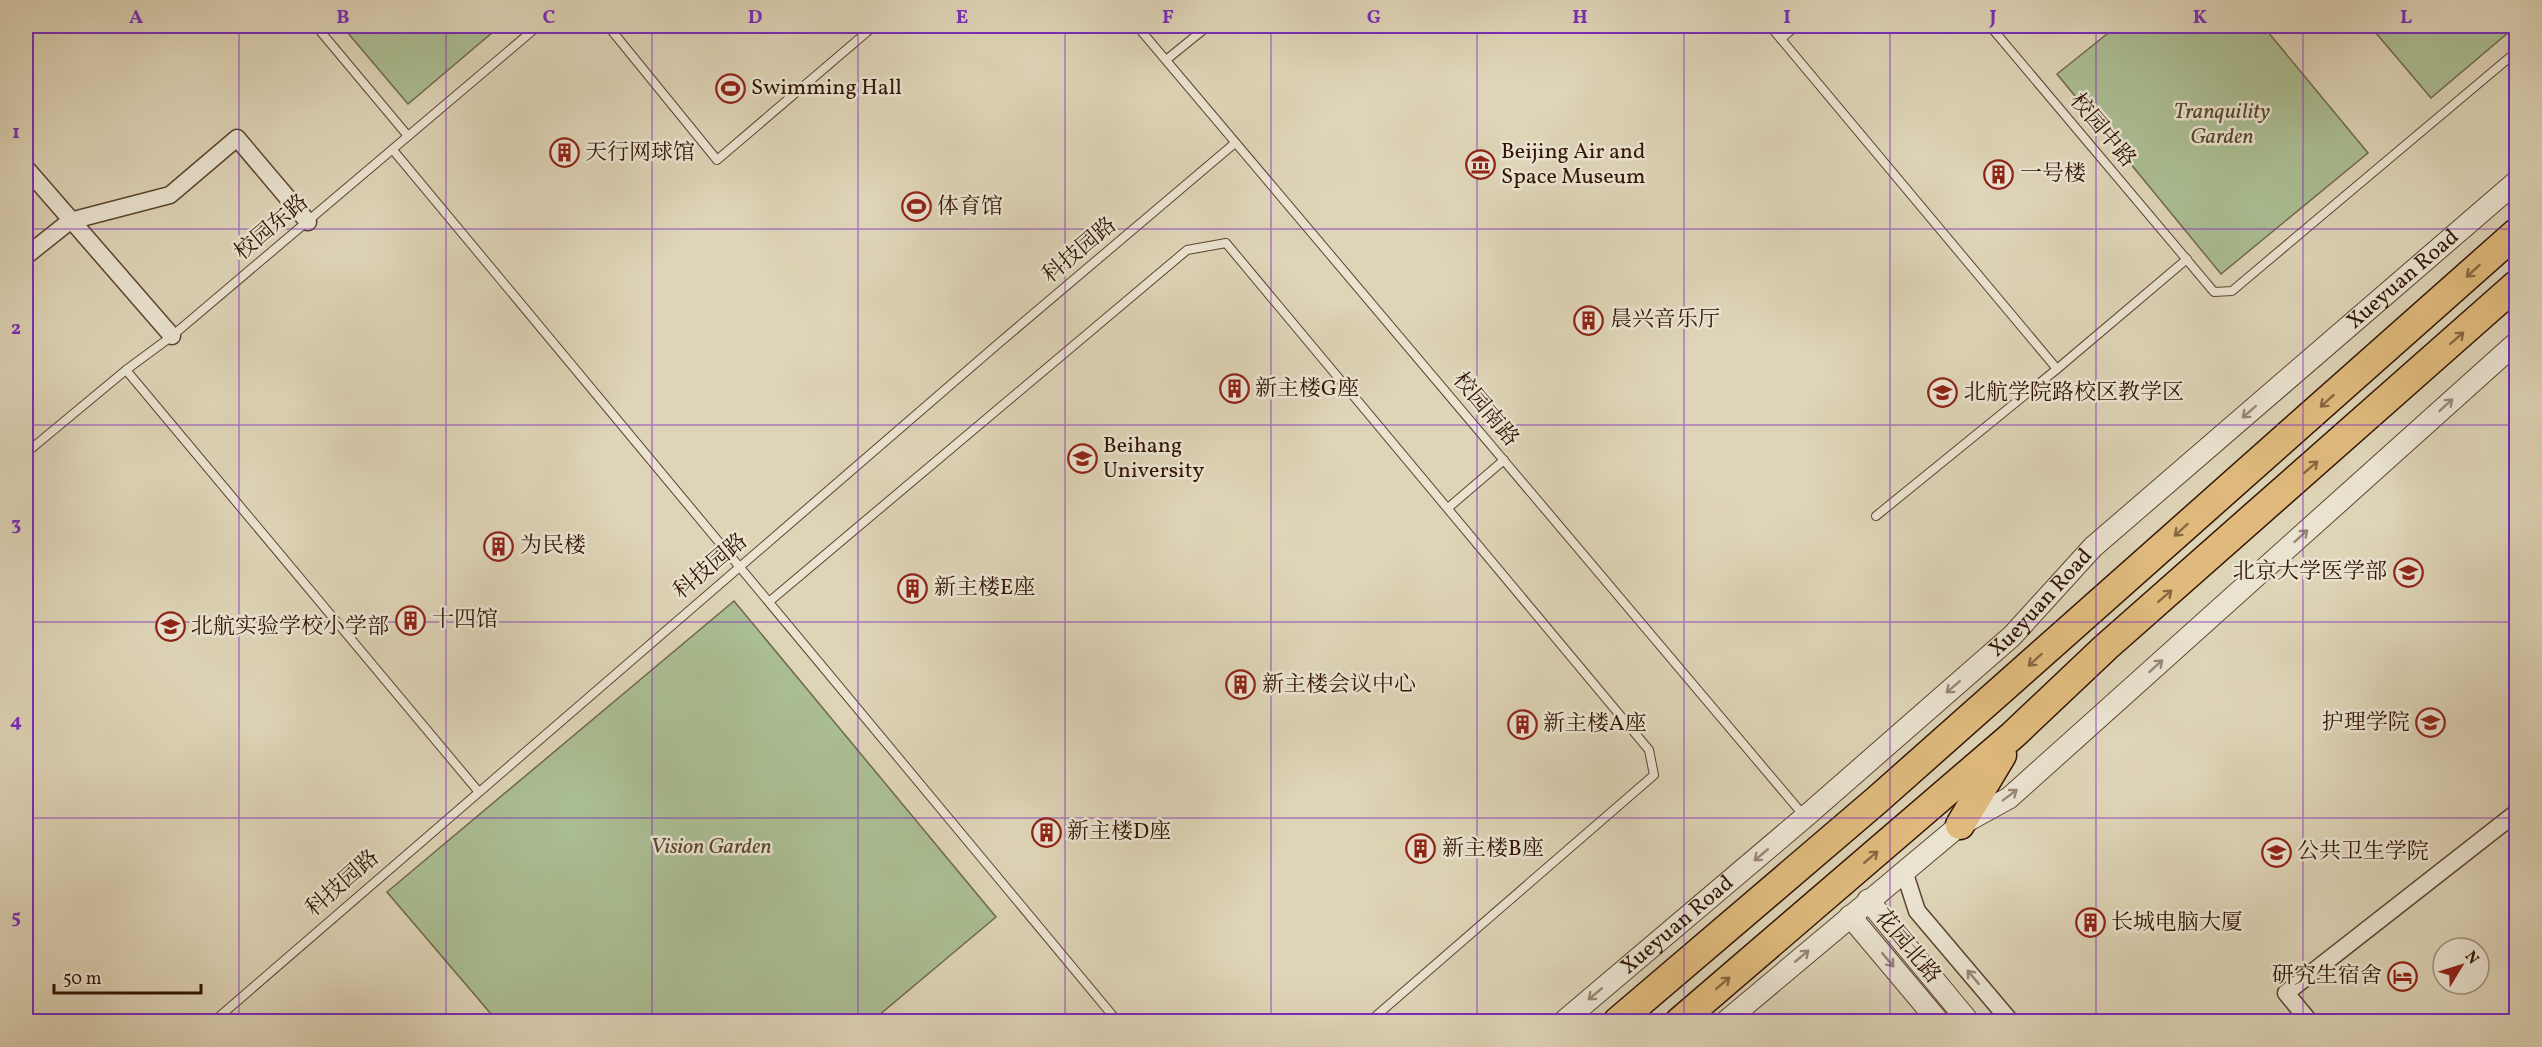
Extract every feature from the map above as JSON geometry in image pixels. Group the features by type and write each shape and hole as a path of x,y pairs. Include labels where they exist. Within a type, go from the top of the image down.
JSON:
{"highway":[{"name":"Xueyuan Road","path":"1617,1022 1877,800 2517,232"},
{"path":"1679,1022 2013,735 2106,647 2517,285"},
{"path":"1960,825 2013,735"}],"street":[{"path":"26,256 70,220 170,195 237,138 308,222"},
{"path":"26,168 172,336"},
{"name":"Xueyuan Road","path":"1563,1022 1805,817 2012,636 2093,547 2517,182"},
{"path":"1725,1022 1960,825 2009,798 2517,342"},
{"path":"2310,1022 2286,993 2517,813"},
{"path":"1904,871 1917,911 2011,1022"},
{"name":"花园北路","path":"1868,900 1970,1022"},
{"name":"花园北路","path":"1850,916 1939,1022"}],"lane":[{"path":"316,26 408,136"},
{"name":"校园东路","path":"26,453 126,370 172,336 538,26"},
{"path":"608,26 717,160 874,26"},
{"name":"校园南路","path":"1137,26 1805,817"},
{"path":"1166,60 1208,26"},
{"path":"1770,26 2057,369"},
{"path":"1781,39 1796,26"},
{"name":"校园中路","path":"1990,26 2214,292 2232,291 2517,52"},
{"name":"科技园路","path":"213,1022 478,791 1236,143"},
{"path":"393,150 1118,1022"},
{"path":"770,601 1187,250 1226,243 1649,750 1654,775 1373,1020"},
{"path":"1876,516 2057,369 2187,259"},
{"path":"126,370 478,791"},
{"path":"1448,508 1504,460"}],"green space":[{"path":"342,26 500,26 408,104"},
{"name":"Tranquility Garden","path":"2117,26 2263,26 2368,153 2221,274 2057,74"},
{"path":"2370,26 2516,26 2431,98"},
{"name":"Vision Garden","path":"734,601 996,917 872,1021 497,1021 387,892"}],"place":[{"name":"Swimming Hall","path":"730,88"},
{"name":"天行网球馆","path":"564,153"},
{"name":"Beijing Air and Space Museum","path":"1480,165"},
{"name":"一号楼","path":"1999,174"},
{"name":"体育馆","path":"916,207"},
{"name":"晨兴音乐厅","path":"1589,320"},
{"name":"新主楼G座","path":"1234,389"},
{"name":"北航学院路校区教学区","path":"1943,393"},
{"name":"Beihang University","path":"1082,459"},
{"name":"为民楼","path":"499,546"},
{"name":"北京大学医学部","path":"2408,572"},
{"name":"新主楼E座","path":"913,588"},
{"name":"十四馆","path":"411,620"},
{"name":"北航实验学校小学部","path":"170,627"},
{"name":"新主楼会议中心","path":"1241,685"},
{"name":"护理学院","path":"2431,723"},
{"name":"新主楼A座","path":"1522,724"},
{"name":"新主楼D座","path":"1046,832"},
{"name":"新主楼B座","path":"1421,849"},
{"name":"公共卫生学院","path":"2276,852"},
{"name":"长城电脑大厦","path":"2090,923"},
{"name":"研究生宿舍","path":"2403,976"}]}
